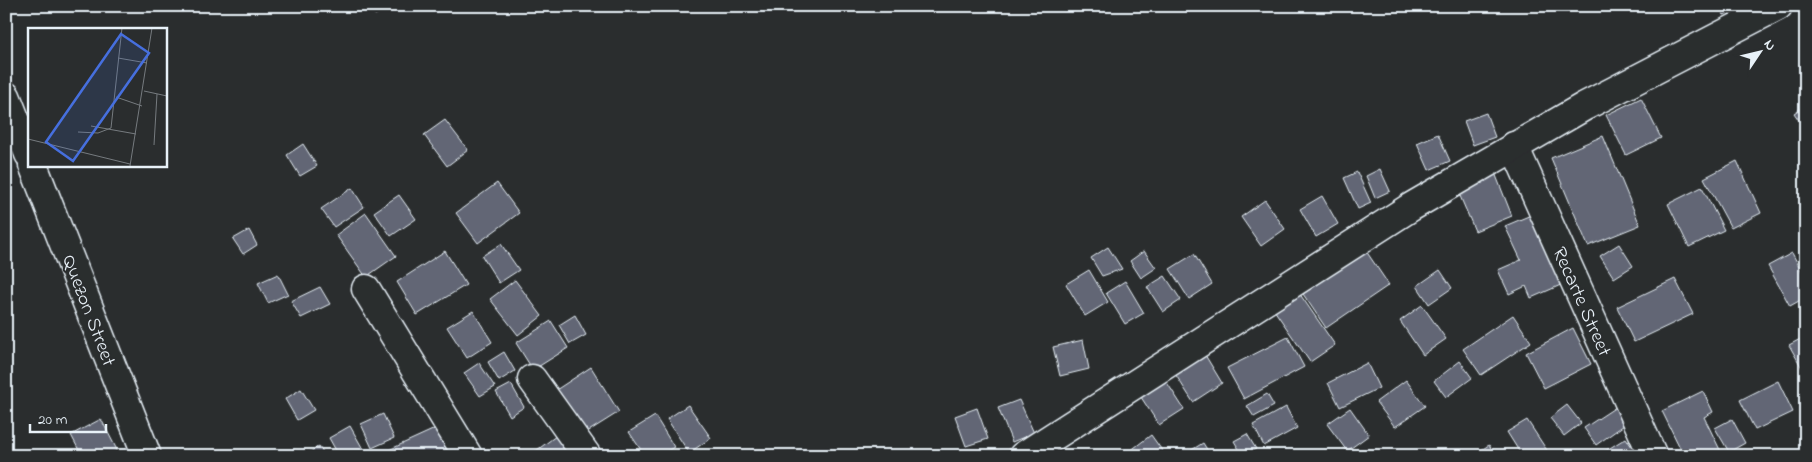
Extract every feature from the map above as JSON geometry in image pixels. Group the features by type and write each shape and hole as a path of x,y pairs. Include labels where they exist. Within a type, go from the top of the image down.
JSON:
{"street":[{"path":"1023,456 1055,447 1411,206 1585,106 1778,6"},
{"path":"6,96 28,151"},
{"name":"Recarte Street","path":"1514,146 1653,456"},
{"name":"Quezon Street","path":"33,166 147,456"},
{"path":"366,289 468,456"},
{"path":"532,379 587,456"}],"building":[{"path":"370,6 393,6 375,15"},
{"path":"1720,6 1742,6 1724,15"},
{"path":"1641,98 1661,138 1626,155 1606,115"},
{"path":"1806,105 1806,129 1805,129 1794,113"},
{"path":"1486,113 1495,137 1473,145 1464,121"},
{"path":"445,120 468,150 447,166 424,135"},
{"path":"1438,134 1450,161 1429,170 1417,143"},
{"path":"1603,136 1640,225 1588,246 1551,158"},
{"path":"303,144 317,166 300,176 287,155"},
{"path":"1737,161 1761,213 1731,228 1704,178"},
{"path":"1380,169 1390,191 1375,198 1366,176"},
{"path":"1357,172 1371,203 1358,209 1344,178"},
{"path":"1495,173 1512,216 1475,231 1457,189"},
{"path":"497,183 519,213 478,243 456,213"},
{"path":"1702,187 1724,230 1689,247 1668,204"},
{"path":"352,188 364,207 334,227 321,209"},
{"path":"399,195 416,219 391,236 374,212"},
{"path":"1322,196 1338,224 1316,237 1300,209"},
{"path":"1265,200 1285,229 1261,246 1241,217"},
{"path":"366,213 396,256 366,277 336,235"},
{"path":"1531,215 1563,284 1531,298 1526,286 1509,294 1498,270 1521,260 1505,226"},
{"path":"249,230 257,245 243,254 233,239"},
{"path":"501,244 519,270 499,283 482,256"},
{"path":"1619,244 1633,266 1614,278 1600,256"},
{"path":"1108,247 1122,269 1102,276 1091,258"},
{"path":"445,251 466,285 417,315 397,282"},
{"path":"1144,251 1156,268 1141,278 1130,261"},
{"path":"1366,251 1389,285 1326,328 1303,294"},
{"path":"1792,253 1806,279 1806,297 1790,306 1768,266"},
{"path":"1194,254 1212,284 1189,299 1170,269"},
{"path":"1089,270 1108,302 1085,316 1066,284"},
{"path":"1440,270 1452,288 1429,304 1417,286"},
{"path":"278,274 288,294 268,303 258,283"},
{"path":"1165,276 1181,300 1163,312 1147,287"},
{"path":"1675,279 1693,314 1634,342 1617,307"},
{"path":"515,280 542,316 518,335 490,299"},
{"path":"1125,281 1144,313 1125,324 1106,293"},
{"path":"320,287 330,304 301,318 291,301"},
{"path":"1297,290 1335,345 1310,362 1272,307"},
{"path":"1422,305 1446,339 1423,355 1400,321"},
{"path":"473,311 492,342 467,358 447,327"},
{"path":"575,315 586,335 570,344 559,325"},
{"path":"1513,315 1531,342 1481,375 1463,349"},
{"path":"551,321 568,348 533,370 516,343"},
{"path":"1573,328 1591,364 1544,388 1526,353"},
{"path":"1806,336 1806,375 1789,345"},
{"path":"1288,337 1304,367 1244,399 1227,368"},
{"path":"1083,340 1089,369 1060,376 1053,347"},
{"path":"1202,350 1222,383 1193,402 1172,369"},
{"path":"504,352 515,371 499,381 488,362"},
{"path":"1460,361 1472,378 1446,397 1434,381"},
{"path":"479,363 495,387 480,396 464,373"},
{"path":"1367,363 1379,388 1340,407 1328,383"},
{"path":"591,367 619,412 584,434 556,390"},
{"path":"1164,378 1184,409 1159,425 1139,394"},
{"path":"1406,380 1425,406 1395,427 1376,402"},
{"path":"1778,381 1793,412 1755,430 1740,400"},
{"path":"511,384 524,407 510,416 496,392"},
{"path":"301,389 314,410 297,420 285,399"},
{"path":"1703,391 1713,412 1704,417 1723,456 1684,456 1662,411"},
{"path":"1267,394 1274,406 1254,417 1247,406"},
{"path":"1019,400 1034,433 1012,442 998,408"},
{"path":"688,405 711,438 689,453 667,419"},
{"path":"1567,405 1581,423 1564,436 1550,418"},
{"path":"1286,407 1297,428 1264,446 1253,425"},
{"path":"1616,407 1627,423 1596,445 1584,428"},
{"path":"977,408 988,439 966,446 955,416"},
{"path":"1350,408 1369,435 1347,451 1327,424"},
{"path":"383,414 394,438 372,448 361,424"},
{"path":"655,416 674,447 659,456 645,456 629,432"},
{"path":"101,419 117,450 107,456 82,456 71,435"},
{"path":"1732,419 1745,443 1729,452 1715,428"},
{"path":"1527,420 1549,456 1522,456 1507,432"},
{"path":"350,426 363,449 351,456 339,456 329,438"},
{"path":"437,428 449,456 381,456 380,454"},
{"path":"560,433 576,456 529,456"},
{"path":"1247,434 1256,449 1243,456 1234,441"},
{"path":"1151,435 1166,456 1133,456 1130,451"},
{"path":"1626,438 1638,456 1597,456"},
{"path":"1203,443 1211,456 1192,456 1190,451"},
{"path":"1489,445 1496,456 1472,456"},
{"path":"319,446 326,456 304,456"}]}
